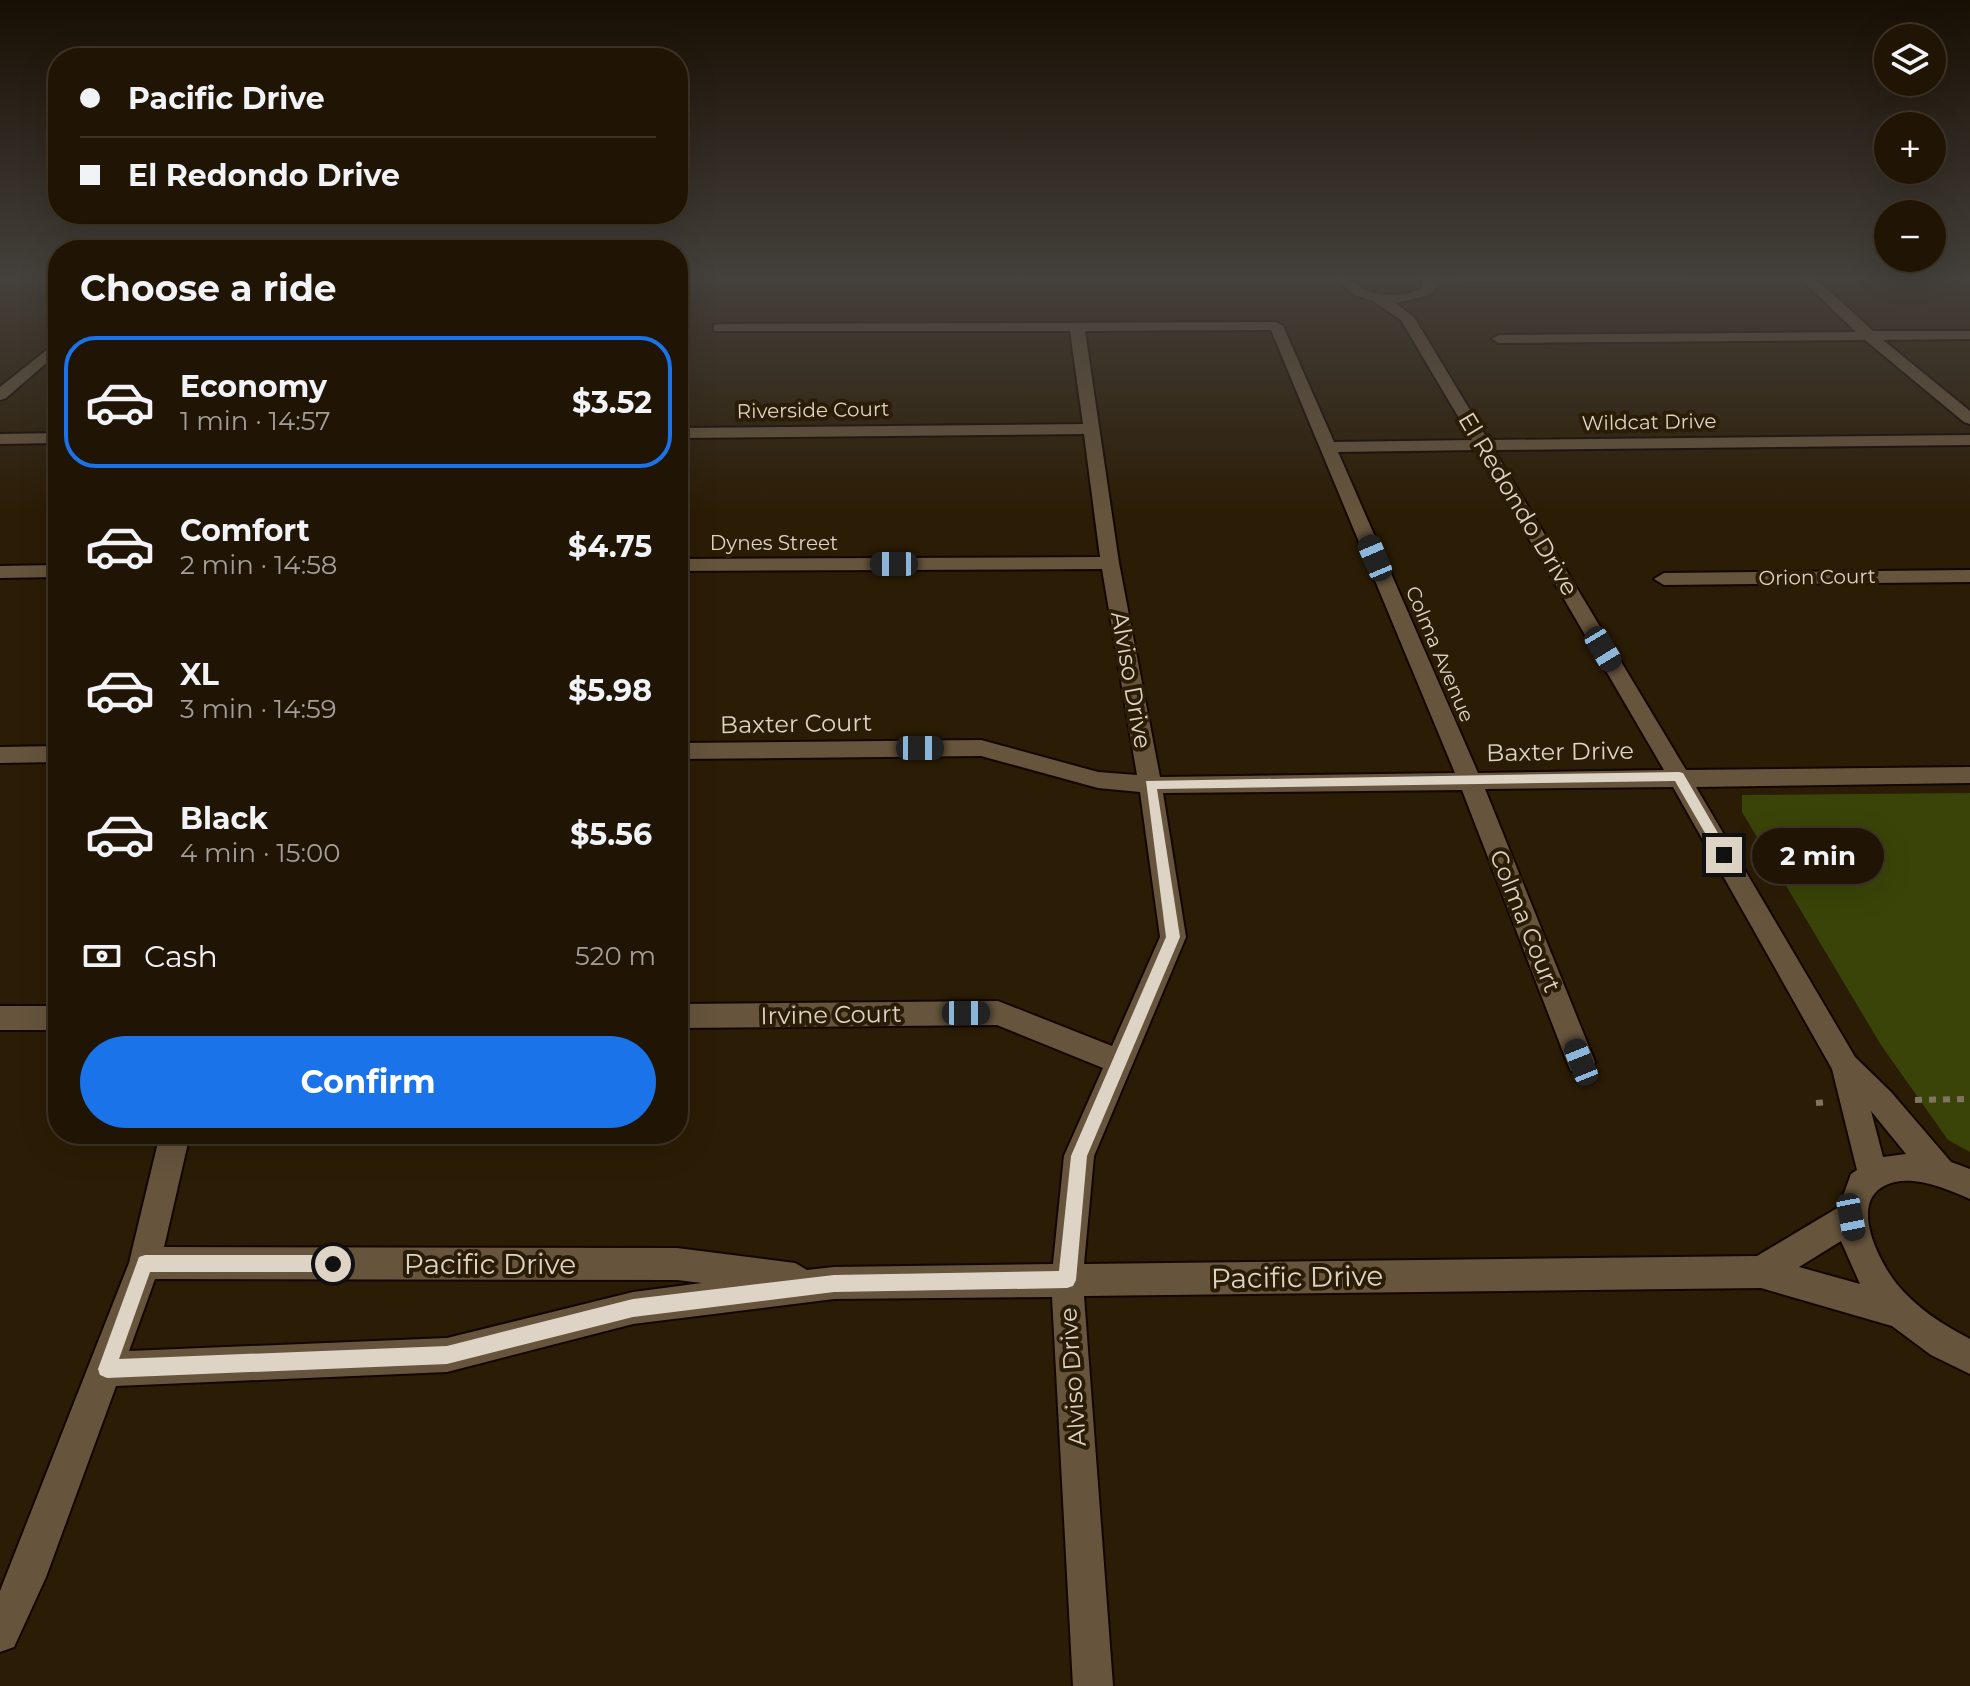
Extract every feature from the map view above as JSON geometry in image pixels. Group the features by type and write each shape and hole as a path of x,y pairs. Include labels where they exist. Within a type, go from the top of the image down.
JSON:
{"street":[{"path":"0,395 44,357"},
{"name":"Alviso Drive","path":"1081,357 1110,563 1150,785 1173,937 1079,1156 1067,1280 1093,1686"},
{"name":"Colma Avenue","path":"1289,357 1469,779"},
{"name":"El Redondo Drive","path":"1435,357 1483,445 1845,1066 1873,1175"},
{"path":"1894,357 1970,419"},
{"name":"Riverside Court","path":"688,433 1092,429"},
{"path":"0,439 48,438"},
{"name":"Wildcat Drive","path":"1328,447 1970,440"},
{"name":"Dynes Street","path":"688,565 1110,563"},
{"path":"0,572 48,571"},
{"name":"Orion Court","path":"1664,579 1970,576"},
{"name":"Baxter Court","path":"688,751 981,748 1098,780 1150,785"},
{"path":"0,755 48,754"},
{"name":"Baxter Drive","path":"1150,785 1970,775"},
{"name":"Colma Court","path":"1469,779 1581,1062"},
{"name":"Irvine Court","path":"688,1016 998,1013 1119,1062"},
{"path":"0,1018 48,1018"},
{"name":"El Redondo Drive","path":"1845,1066 1881,1101 1941,1173"},
{"path":"0,1633 27,1577 145,1263 173,1144"},
{"path":"1970,1184 1921,1168 1889,1170 1873,1175 1856,1194 1851,1217 1857,1249 1876,1284 1900,1312 1939,1342 1970,1357"},
{"path":"1761,1272 1851,1217"},
{"name":"Pacific Drive","path":"145,1263 677,1264 834,1283"},
{"name":"Pacific Drive","path":"107,1369 447,1355 633,1308 834,1283 1761,1272 1900,1312"}],"green space":[{"path":"1970,793 1970,1152 1948,1140 1881,1045 1742,812 1742,795"}],"route":[{"path":"333,1264 145,1263 107,1369 447,1355 633,1308 834,1283 1067,1280 1079,1156 1173,937 1150,785 1679,777 1724,855"}]}
